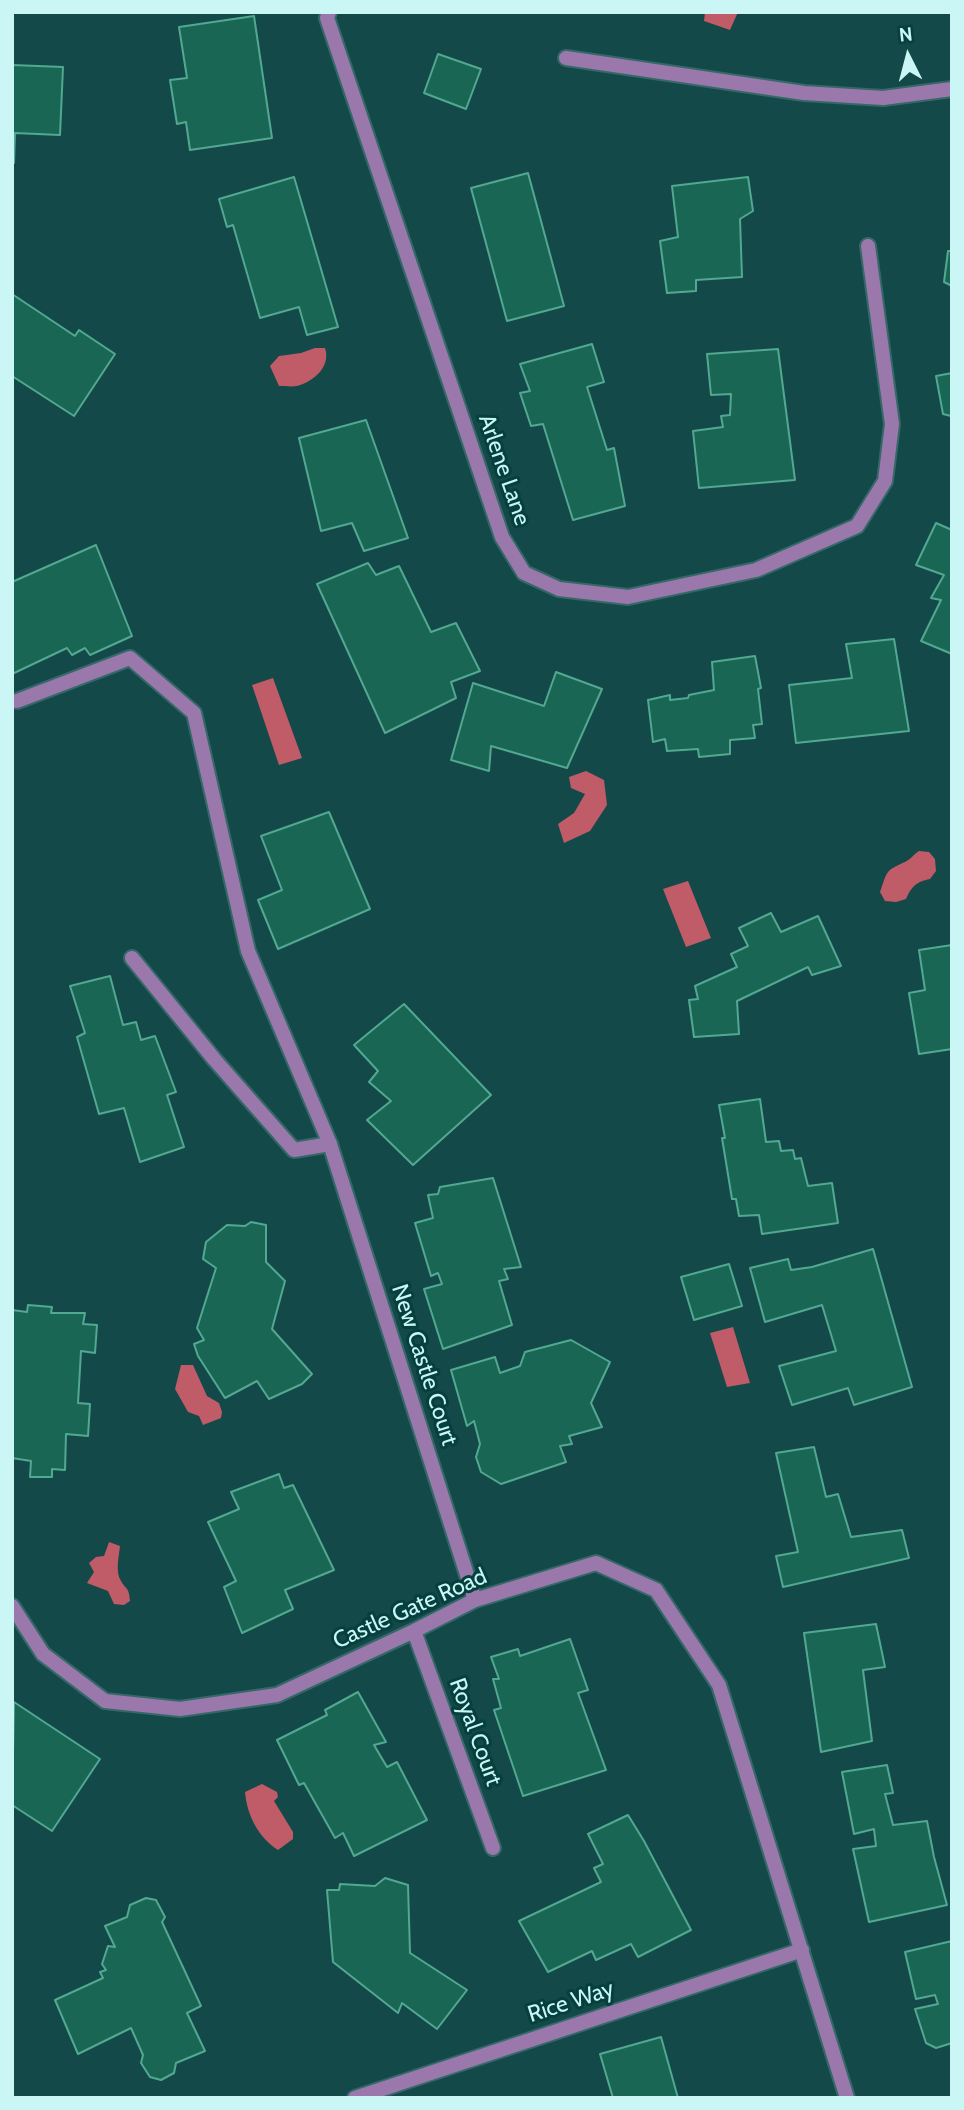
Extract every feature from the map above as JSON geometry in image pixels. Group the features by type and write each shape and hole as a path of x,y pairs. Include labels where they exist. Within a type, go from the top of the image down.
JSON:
{"street":[{"name":"Arlene Lane","path":"329,12 327,18 502,537 524,573 559,589 628,597 756,570 857,526 885,481 891,424 867,246"},
{"path":"566,58 804,93 883,98 952,89"},
{"name":"New Castle Court","path":"17,701 130,658 194,713 248,951 330,1144 475,1600"},
{"path":"132,958 214,1059 294,1150 330,1144"},
{"name":"Castle Gate Road","path":"12,1606 43,1654 106,1701 180,1709 277,1695 475,1600 596,1563 656,1590 719,1685 847,2098"},
{"name":"Royal Court","path":"414,1631 493,1848"},
{"name":"Rice Way","path":"355,2098 802,1950"}],"shaded area":[{"path":"705,12 738,12 730,30 704,21"},
{"path":"325,348 326,361 320,372 297,386 279,386 270,366 279,356"},
{"path":"273,678 302,758 279,765 252,685"},
{"path":"586,771 604,780 607,805 590,831 564,843 558,824 574,813 585,794 571,788 569,777"},
{"path":"919,851 929,852 935,859 936,871 930,879 915,885 906,899 885,901 880,892 888,872"},
{"path":"688,881 711,938 686,947 663,889"},
{"path":"733,1327 750,1383 727,1387 710,1333"},
{"path":"181,1365 193,1365 207,1396 219,1403 221,1418 203,1425 199,1416 188,1412 175,1389"},
{"path":"109,1542 120,1546 118,1573 128,1591 130,1601 124,1605 114,1604 108,1591 87,1583 94,1572 89,1563 96,1557 104,1556"},
{"path":"262,1784 277,1792 278,1797 274,1801 293,1832 293,1839 278,1850 259,1832 248,1809 245,1792"}],"building":[{"path":"254,16 272,138 190,150 186,122 177,124 170,80 187,78 179,27"},
{"path":"438,54 481,69 466,109 424,93"},
{"path":"12,65 63,67 60,135 15,133 14,163 12,163"},
{"path":"528,173 564,306 507,321 471,188"},
{"path":"294,177 338,327 307,335 299,307 260,318 233,225 227,227 219,199"},
{"path":"748,177 753,211 740,219 742,277 696,280 696,291 667,293 660,241 678,237 672,186"},
{"path":"948,251 952,251 952,286 944,282"},
{"path":"12,294 75,336 79,330 115,354 74,416 12,376"},
{"path":"592,344 604,382 587,387 607,450 614,448 625,506 573,520 543,424 531,426 520,393 530,391 520,364"},
{"path":"778,349 795,480 699,488 693,431 723,427 721,416 730,415 731,394 711,395 707,354"},
{"path":"952,373 952,419 951,416 943,414 936,376"},
{"path":"366,420 408,538 364,551 352,523 321,531 299,438"},
{"path":"936,523 952,530 952,654 921,641 941,600 931,598 944,575 916,565"},
{"path":"96,545 132,636 90,655 85,648 72,655 67,648 12,674 12,582"},
{"path":"368,563 376,575 399,566 431,632 456,623 480,671 451,682 456,698 385,733 317,584"},
{"path":"894,639 909,731 796,743 789,685 852,678 846,644"},
{"path":"755,656 761,688 758,689 762,724 753,725 755,738 730,740 730,754 699,757 698,749 667,751 665,739 653,742 648,700 670,695 670,700 688,698 689,695 714,690 712,662"},
{"path":"556,672 602,689 567,768 491,746 489,771 451,760 473,683 544,706"},
{"path":"329,812 370,909 278,949 258,900 282,890 261,836"},
{"path":"771,913 781,932 818,916 841,966 812,975 808,967 737,1001 739,1034 694,1037 689,1000 698,999 695,986 737,967 731,954 748,946 739,928"},
{"path":"952,945 952,1049 919,1054 909,993 925,990 919,950"},
{"path":"110,976 123,1025 136,1022 141,1040 155,1036 176,1092 167,1095 184,1147 140,1162 124,1108 99,1114 77,1037 85,1033 70,986"},
{"path":"404,1004 491,1095 413,1165 367,1120 391,1101 369,1082 378,1071 354,1045"},
{"path":"760,1099 766,1142 779,1141 781,1151 793,1150 795,1159 801,1158 808,1186 832,1183 838,1223 762,1234 759,1215 739,1216 736,1199 732,1199 719,1105"},
{"path":"493,1178 521,1267 504,1269 508,1279 499,1281 512,1325 443,1349 424,1289 442,1284 438,1273 431,1276 415,1223 433,1218 428,1195 438,1194 440,1187"},
{"path":"251,1222 266,1225 266,1262 285,1281 272,1329 312,1374 302,1384 269,1399 257,1381 225,1398 198,1356 194,1344 204,1340 197,1328 216,1268 203,1259 206,1242 227,1225 245,1226"},
{"path":"873,1249 912,1387 854,1405 848,1388 792,1405 779,1366 836,1351 822,1305 765,1322 750,1268 788,1259 791,1270 812,1267"},
{"path":"729,1264 742,1306 694,1320 681,1277"},
{"path":"28,1305 52,1307 51,1313 85,1313 83,1324 97,1325 95,1353 81,1351 78,1403 90,1404 88,1436 66,1434 65,1470 52,1469 52,1477 30,1477 31,1461 12,1458 12,1310 27,1312"},
{"path":"571,1340 610,1362 591,1403 602,1427 569,1436 572,1444 560,1446 566,1462 501,1484 481,1472 476,1457 480,1444 474,1421 467,1426 451,1370 495,1357 500,1373 520,1366 525,1352"},
{"path":"814,1447 826,1497 838,1494 851,1537 902,1530 909,1558 783,1587 776,1556 798,1552 776,1453"},
{"path":"279,1474 284,1488 293,1485 334,1570 285,1590 293,1609 242,1633 224,1587 236,1581 208,1522 239,1509 231,1492"},
{"path":"876,1624 885,1667 863,1670 872,1741 821,1752 804,1633"},
{"path":"570,1639 588,1690 578,1693 606,1770 523,1796 494,1710 501,1708 493,1679 499,1679 491,1657 518,1649 520,1656"},
{"path":"358,1692 386,1742 374,1745 387,1767 397,1762 427,1820 354,1856 343,1833 335,1838 304,1783 299,1785 277,1740 327,1715 325,1710"},
{"path":"14,1702 100,1759 52,1831 12,1805"},
{"path":"887,1765 893,1793 885,1794 893,1825 927,1821 947,1905 869,1922 853,1849 876,1846 874,1829 854,1834 842,1772"},
{"path":"628,1815 691,1930 638,1957 631,1944 596,1960 592,1951 548,1972 519,1921 601,1882 594,1868 603,1864 588,1834"},
{"path":"385,1878 408,1885 410,1953 467,1990 437,2029 402,2003 398,2013 333,1962 327,1890 339,1890 340,1884 375,1886"},
{"path":"146,1898 156,1900 165,1917 162,1922 201,2006 187,2013 205,2051 176,2063 174,2073 161,2080 150,2077 141,2063 143,2055 131,2028 78,2054 55,2000 103,1978 100,1972 106,1970 102,1964 108,1946 115,1947 105,1926 127,1917 130,1905"},
{"path":"952,1941 952,2043 936,2048 926,2043 915,2009 938,2004 935,1995 916,1999 905,1952"},
{"path":"661,2037 678,2098 613,2098 600,2054"}]}
